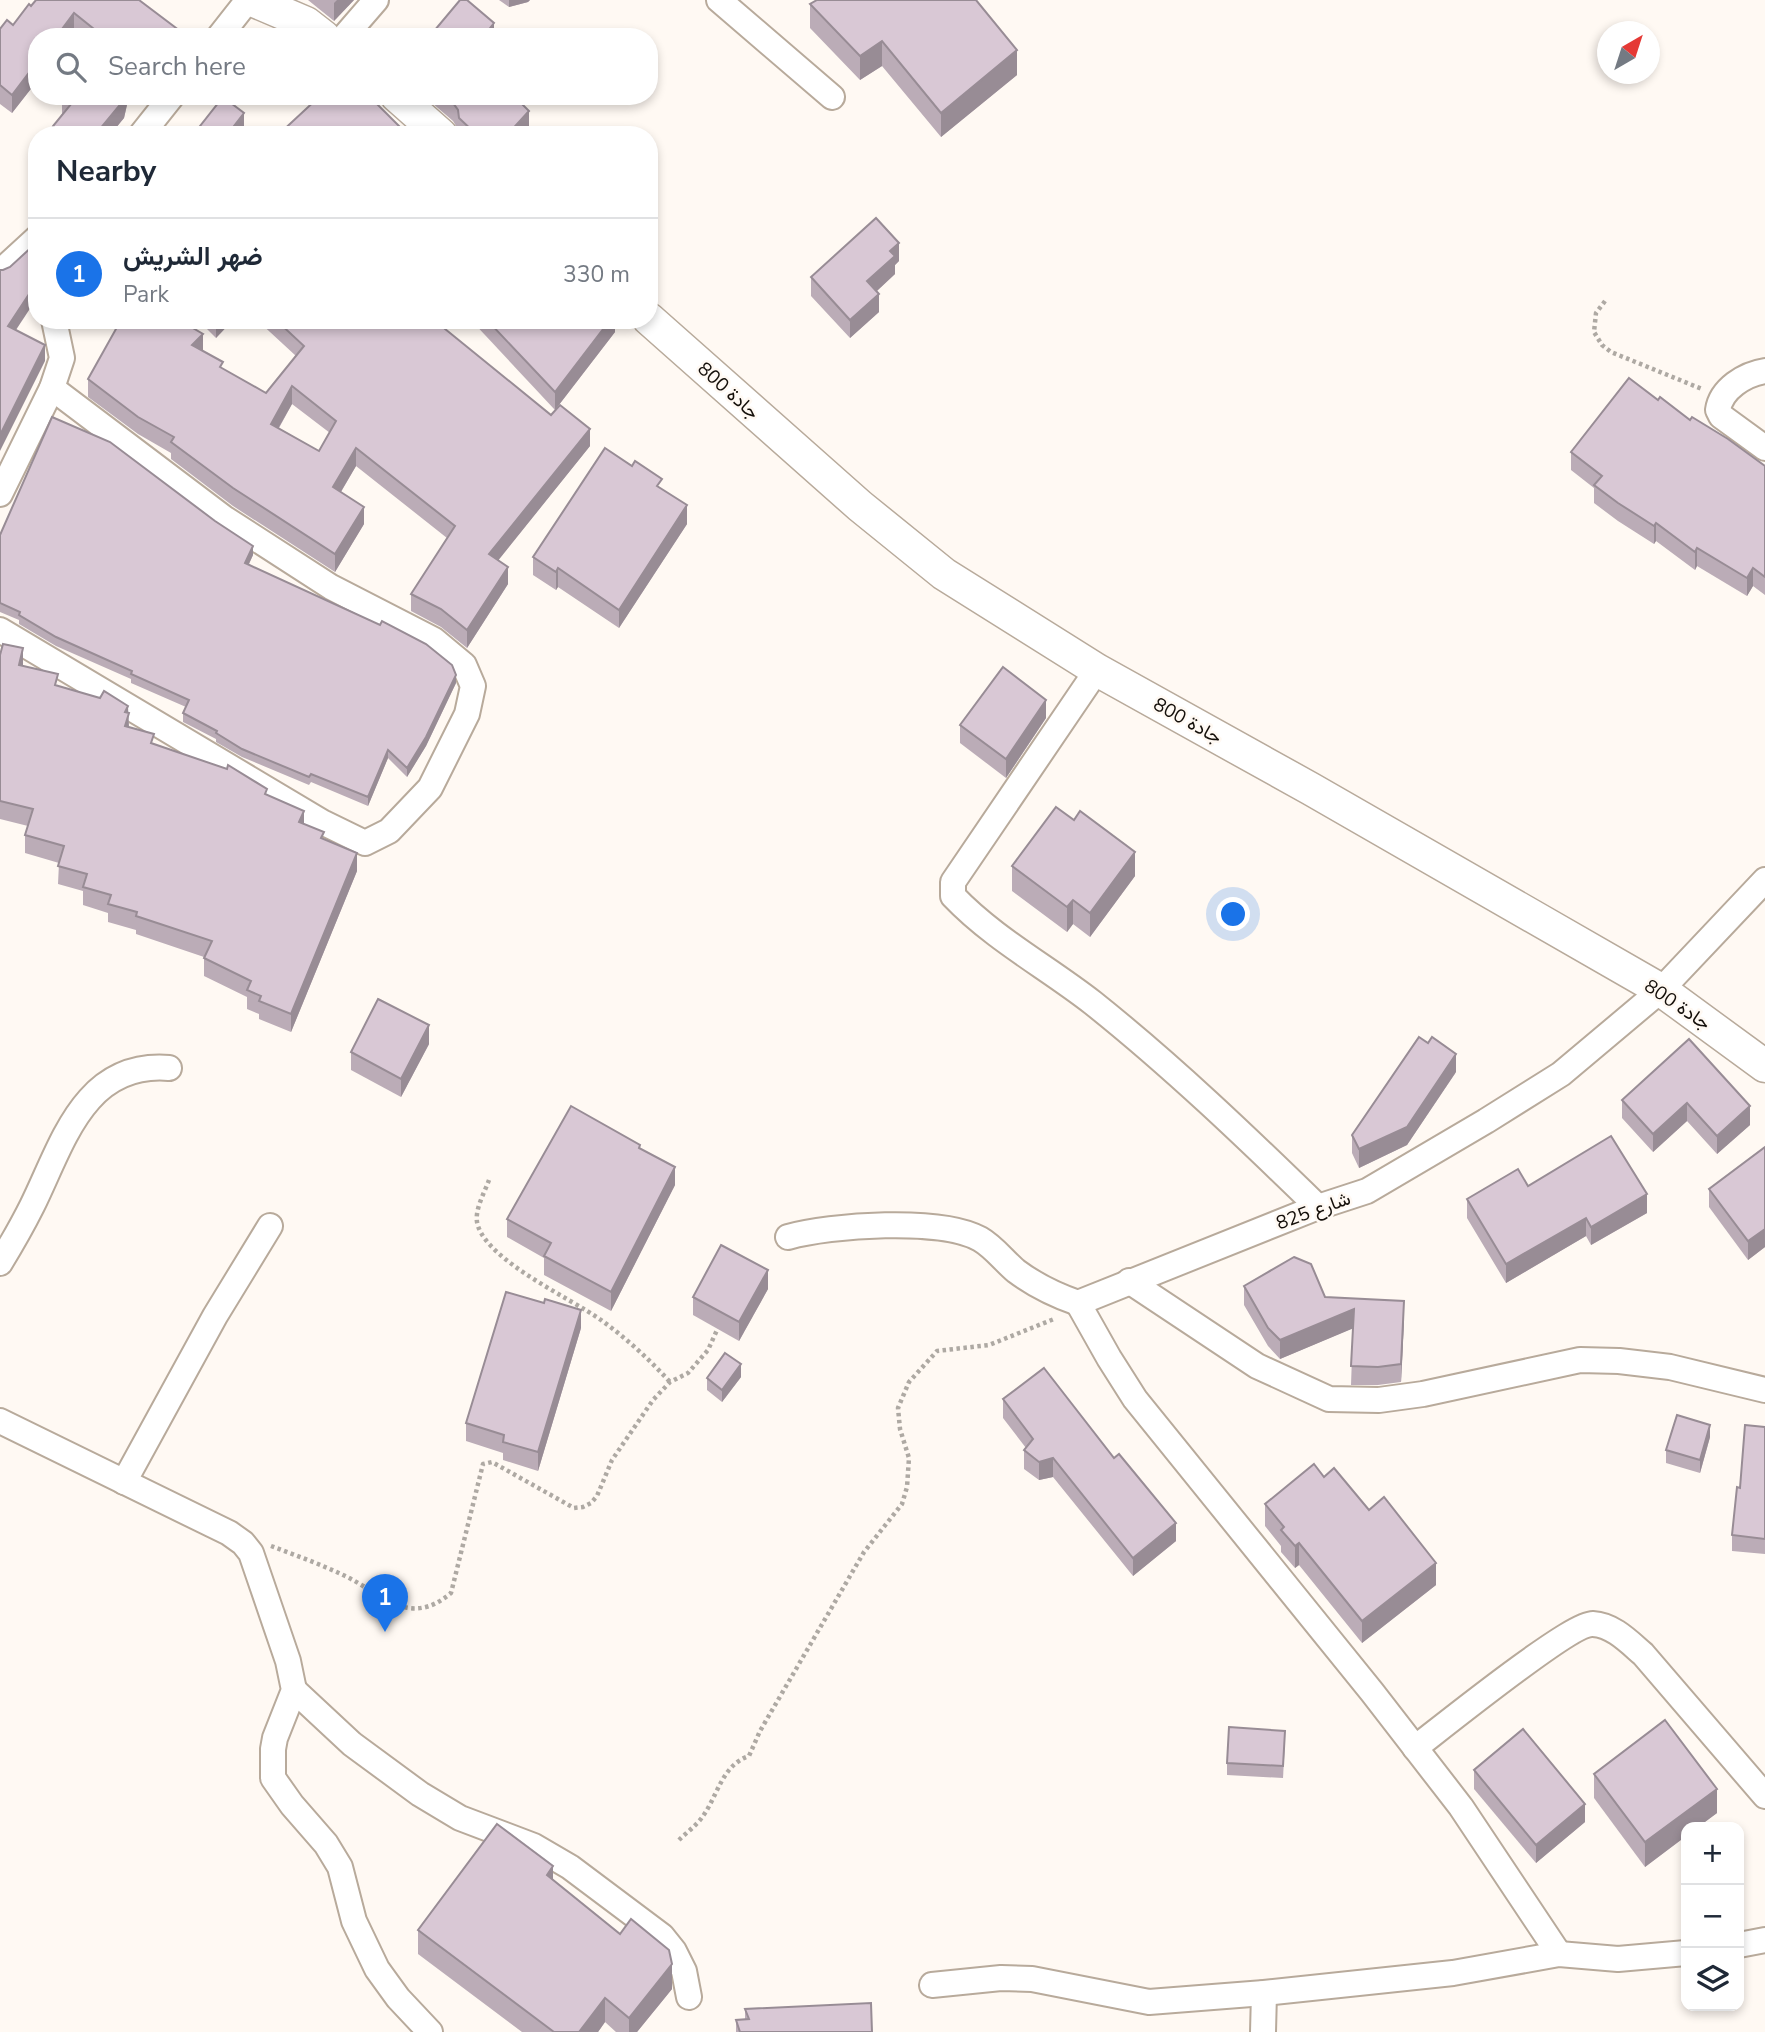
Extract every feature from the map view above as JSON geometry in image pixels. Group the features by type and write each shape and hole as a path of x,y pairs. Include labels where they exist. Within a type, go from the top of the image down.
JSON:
{"main road":[{"path":"250,0 312,28"},
{"path":"407,105 431,126"},
{"name":"جادة 800","path":"658,327 860,506 944,574 1097,670 1311,789 1661,990 1765,1066"}],"street":[{"path":"227,28 250,0"},
{"path":"352,28 376,0"},
{"path":"719,0 832,97"},
{"path":"148,126 165,105"},
{"path":"0,272 28,246"},
{"path":"0,494 52,388 62,358 56,329"},
{"path":"1765,371 1737,382 1722,398 1718,410 1721,416 1765,448"},
{"path":"0,630 322,822 365,843 389,831 430,788 469,705 473,686 464,665 434,640 331,587 224,518 52,388"},
{"path":"1097,670 958,874 952,888 953,896 1003,939 1091,1002 1209,1101 1318,1207"},
{"name":"شارع 825","path":"1078,1303 1318,1207 1367,1191 1561,1074 1661,990 1765,880"},
{"path":"0,1263 33,1205 66,1131 91,1096 117,1078 152,1067 169,1068"},
{"path":"124,1482 215,1316 270,1226"},
{"path":"788,1237 828,1229 883,1226 932,1227 962,1233 986,1243 1015,1270 1048,1292 1078,1303 1108,1358 1135,1399 1461,1807 1559,1955"},
{"path":"1129,1281 1257,1366 1329,1399 1379,1401 1580,1360 1670,1367 1765,1391"},
{"path":"0,1421 229,1533 251,1553 284,1650 293,1689 275,1738 273,1778 326,1844 340,1867 354,1921 377,1969 398,1998 430,2032"},
{"path":"1415,1748 1540,1653 1587,1624 1595,1624 1620,1635 1643,1654 1765,1796"},
{"path":"293,1689 352,1744 420,1794 460,1818 534,1846 569,1867 662,1936 674,1951 684,1971 689,1997"},
{"path":"1744,1944 1765,1940"},
{"path":"932,1985 1001,1978 1032,1979 1149,2002 1453,1973 1559,1955 1618,1959 1681,1953"},
{"path":"1263,2032 1264,1993"}],"path":[{"path":"1605,300 1596,313 1594,332 1602,345 1611,352 1722,398"},
{"path":"489,1180 476,1215 486,1242 532,1277 601,1320 656,1366 670,1382"},
{"path":"678,1840 702,1817 731,1767 749,1756 793,1673 864,1552 902,1504 907,1487 909,1458 900,1429 898,1408 909,1382 937,1351 989,1345 1048,1324 1078,1303"},
{"path":"246,1546 269,1546 297,1556 345,1576 389,1603 413,1608 437,1605 451,1593 483,1464 492,1462 575,1508 591,1503 597,1496 612,1460 653,1400 670,1382 688,1373 708,1350 717,1331"}],"building":[{"path":"36,0 139,0 176,28 93,28 74,13 63,28 28,28 28,74 12,95 0,85 0,29 7,20 13,25 29,4 31,6"},
{"path":"460,0 467,0 494,23 490,28 437,28"},
{"path":"817,0 976,0 1017,50 941,113 882,41 860,56 810,4"},
{"path":"70,105 120,105 102,126 53,126"},
{"path":"217,105 234,105 244,113 234,126 200,126"},
{"path":"310,105 378,105 399,126 288,126"},
{"path":"454,105 523,105 529,111 515,126 467,126 459,118"},
{"path":"876,218 899,243 890,251 895,256 867,281 879,294 850,320 811,277"},
{"path":"28,250 28,296 8,326 45,345 0,435 0,270 10,267"},
{"path":"116,329 194,329 203,334 192,345 223,362 220,367 266,393 304,346 286,329 445,329 551,415 560,405 590,429 489,554 508,567 467,630 441,609 411,594 455,526 356,448 333,487 364,507 335,554 233,488 171,442 174,437 138,417 88,379","holes":["292,386 336,421 319,451 271,424"]},
{"path":"496,329 603,329 555,392"},
{"path":"1629,378 1658,400 1660,397 1690,420 1692,417 1728,439 1765,466 1765,577 1753,568 1747,578 1697,548 1695,552 1656,523 1654,526 1618,503 1594,485 1602,476 1571,452"},
{"path":"52,417 110,442 215,521 253,546 245,563 380,625 382,621 426,644 452,665 456,675 426,737 407,768 388,750 368,797 311,774 309,777 242,749 216,733 217,731 183,713 189,700 56,637 19,615 20,612 0,603 0,535"},
{"path":"605,448 632,466 635,461 662,479 657,486 687,505 619,610 558,568 556,572 533,557"},
{"path":"3,644 23,648 19,665 58,674 55,685 100,698 104,691 128,706 125,726 154,734 151,743 227,769 228,765 267,789 265,794 304,811 299,822 324,832 321,838 357,853 291,1014 259,1001 261,996 247,990 251,981 204,958 212,941 136,916 137,912 108,904 111,895 83,887 87,874 58,866 64,846 25,835 33,809 0,801 0,655"},
{"path":"1003,667 1046,700 1006,759 960,725"},
{"path":"1056,807 1074,820 1080,811 1135,852 1090,913 1073,900 1067,907 1012,866"},
{"path":"378,999 429,1025 401,1079 351,1052"},
{"path":"1419,1037 1428,1043 1432,1037 1456,1054 1407,1127 1359,1149 1352,1135"},
{"path":"1689,1039 1750,1106 1717,1136 1687,1103 1653,1134 1622,1100"},
{"path":"571,1106 675,1167 611,1292 544,1256 551,1243 507,1219"},
{"path":"1611,1136 1647,1194 1591,1227 1586,1218 1506,1264 1467,1199 1518,1169 1528,1186"},
{"path":"1765,1147 1765,1229 1748,1241 1709,1189"},
{"path":"721,1245 768,1270 739,1322 693,1297"},
{"path":"1294,1257 1311,1264 1325,1297 1404,1301 1401,1364 1351,1366 1354,1309 1280,1340 1268,1328 1244,1286"},
{"path":"506,1292 544,1303 545,1299 581,1310 538,1452 503,1442 504,1435 466,1423"},
{"path":"725,1353 741,1364 722,1390 707,1378"},
{"path":"1044,1368 1114,1458 1119,1454 1176,1523 1133,1558 1053,1458 1039,1462 1024,1450 1033,1439 1003,1399"},
{"path":"1677,1415 1710,1425 1700,1460 1666,1450"},
{"path":"1745,1425 1765,1427 1765,1539 1732,1535 1737,1487 1740,1488"},
{"path":"1314,1464 1324,1477 1334,1468 1369,1510 1384,1497 1436,1563 1362,1621 1299,1543 1295,1546 1281,1530 1284,1527 1265,1504"},
{"path":"1665,1720 1717,1789 1645,1842 1594,1774"},
{"path":"1229,1727 1285,1731 1283,1766 1227,1763"},
{"path":"1523,1729 1585,1804 1536,1845 1474,1770"},
{"path":"497,1824 553,1866 547,1875 620,1934 631,1919 669,1950 672,1964 629,2018 605,1998 579,2032 554,2032 418,1930"},
{"path":"871,2003 872,2032 740,2032 736,2020 749,2019 745,2009"}],"place":[{"name":"ضهر الشريش","path":"385,1632"}]}
